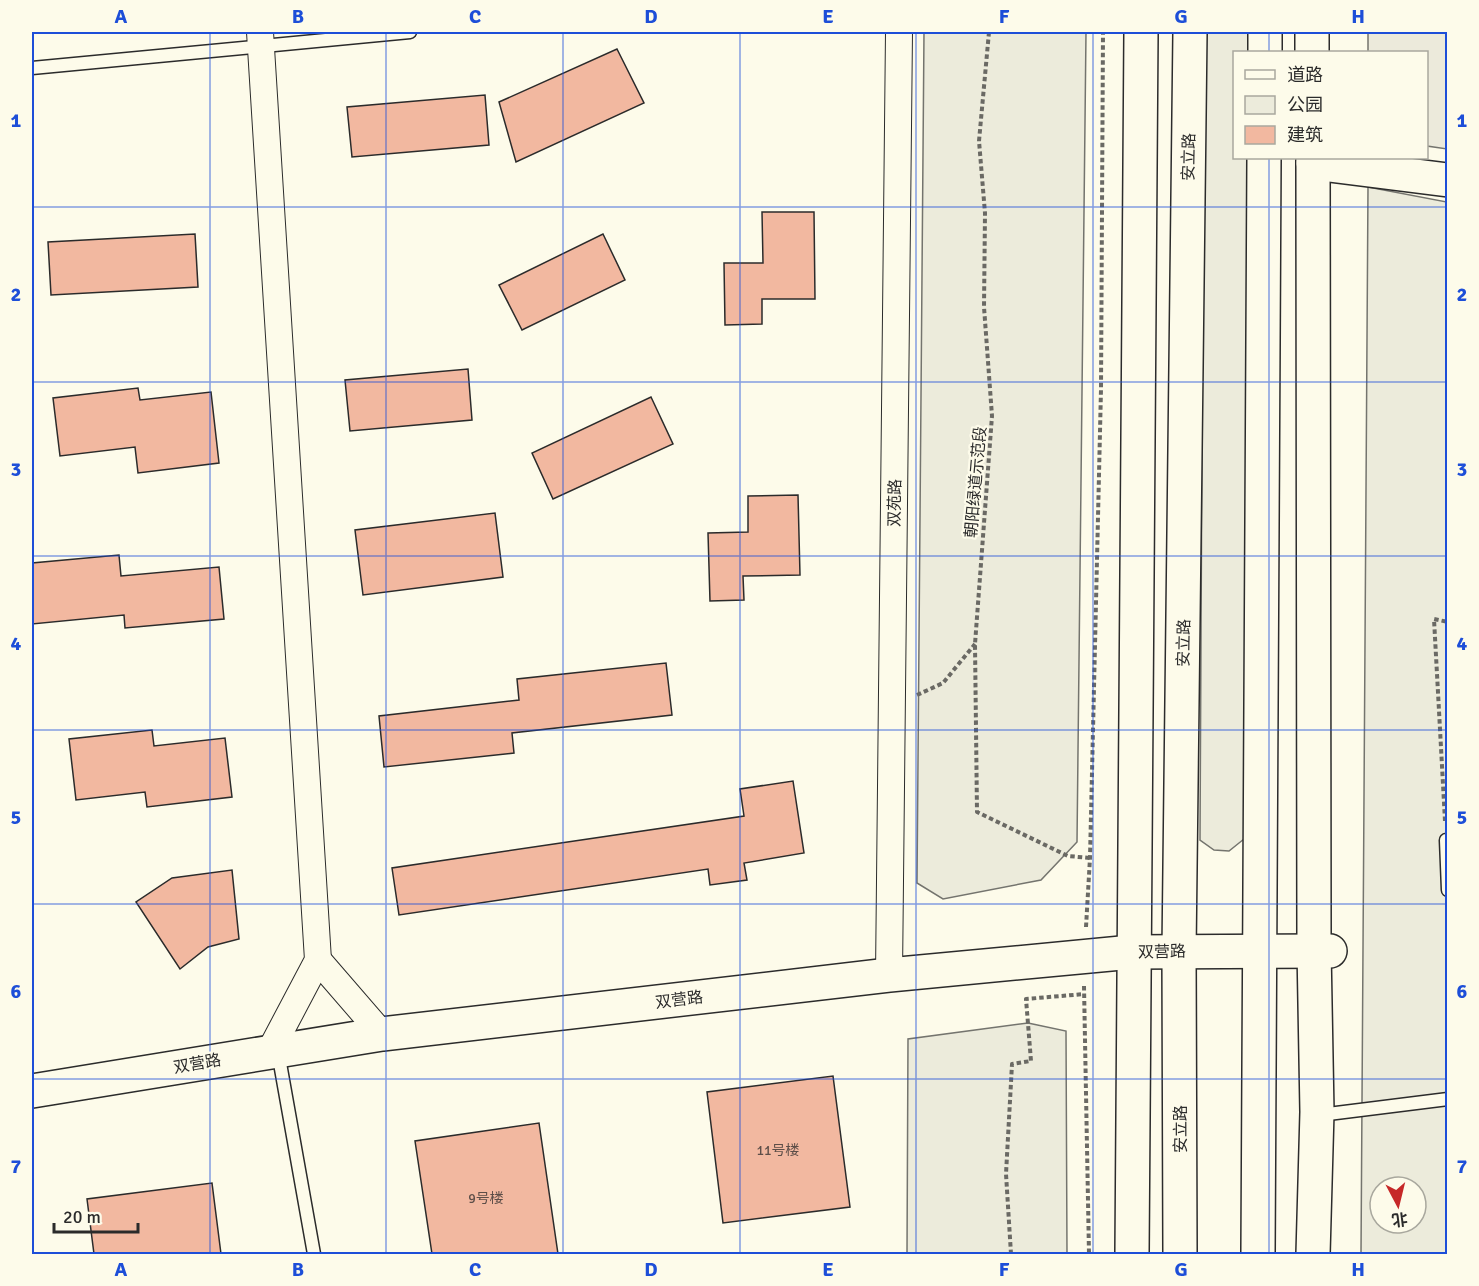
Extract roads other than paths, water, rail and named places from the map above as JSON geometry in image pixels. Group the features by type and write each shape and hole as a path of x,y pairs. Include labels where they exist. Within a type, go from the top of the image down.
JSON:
{"street":[{"name":"双苑路","path":"889,975 899,32"},
{"path":"1132,1254 1132,952 1141,32"},
{"name":"安立路","path":"1180,1254 1179,951 1190,32"},
{"path":"1265,32 1265,51"},
{"path":"1312,32 1312,51"},
{"path":"261,39 318,960 274,1050"},
{"path":"1258,1254 1262,950 1264,159"},
{"path":"1313,1254 1322,950 1313,160 1448,180"},
{"name":"双营路","path":"32,1091 382,1034 889,975 1132,952 1322,950"},
{"path":"318,960 382,1034"}],"lane":[{"path":"32,68 261,39 410,32"},
{"path":"1446,840 1448,890"},
{"path":"274,1050 314,1254"},
{"path":"1317,1112 1328,1114 1448,1099"}]}
